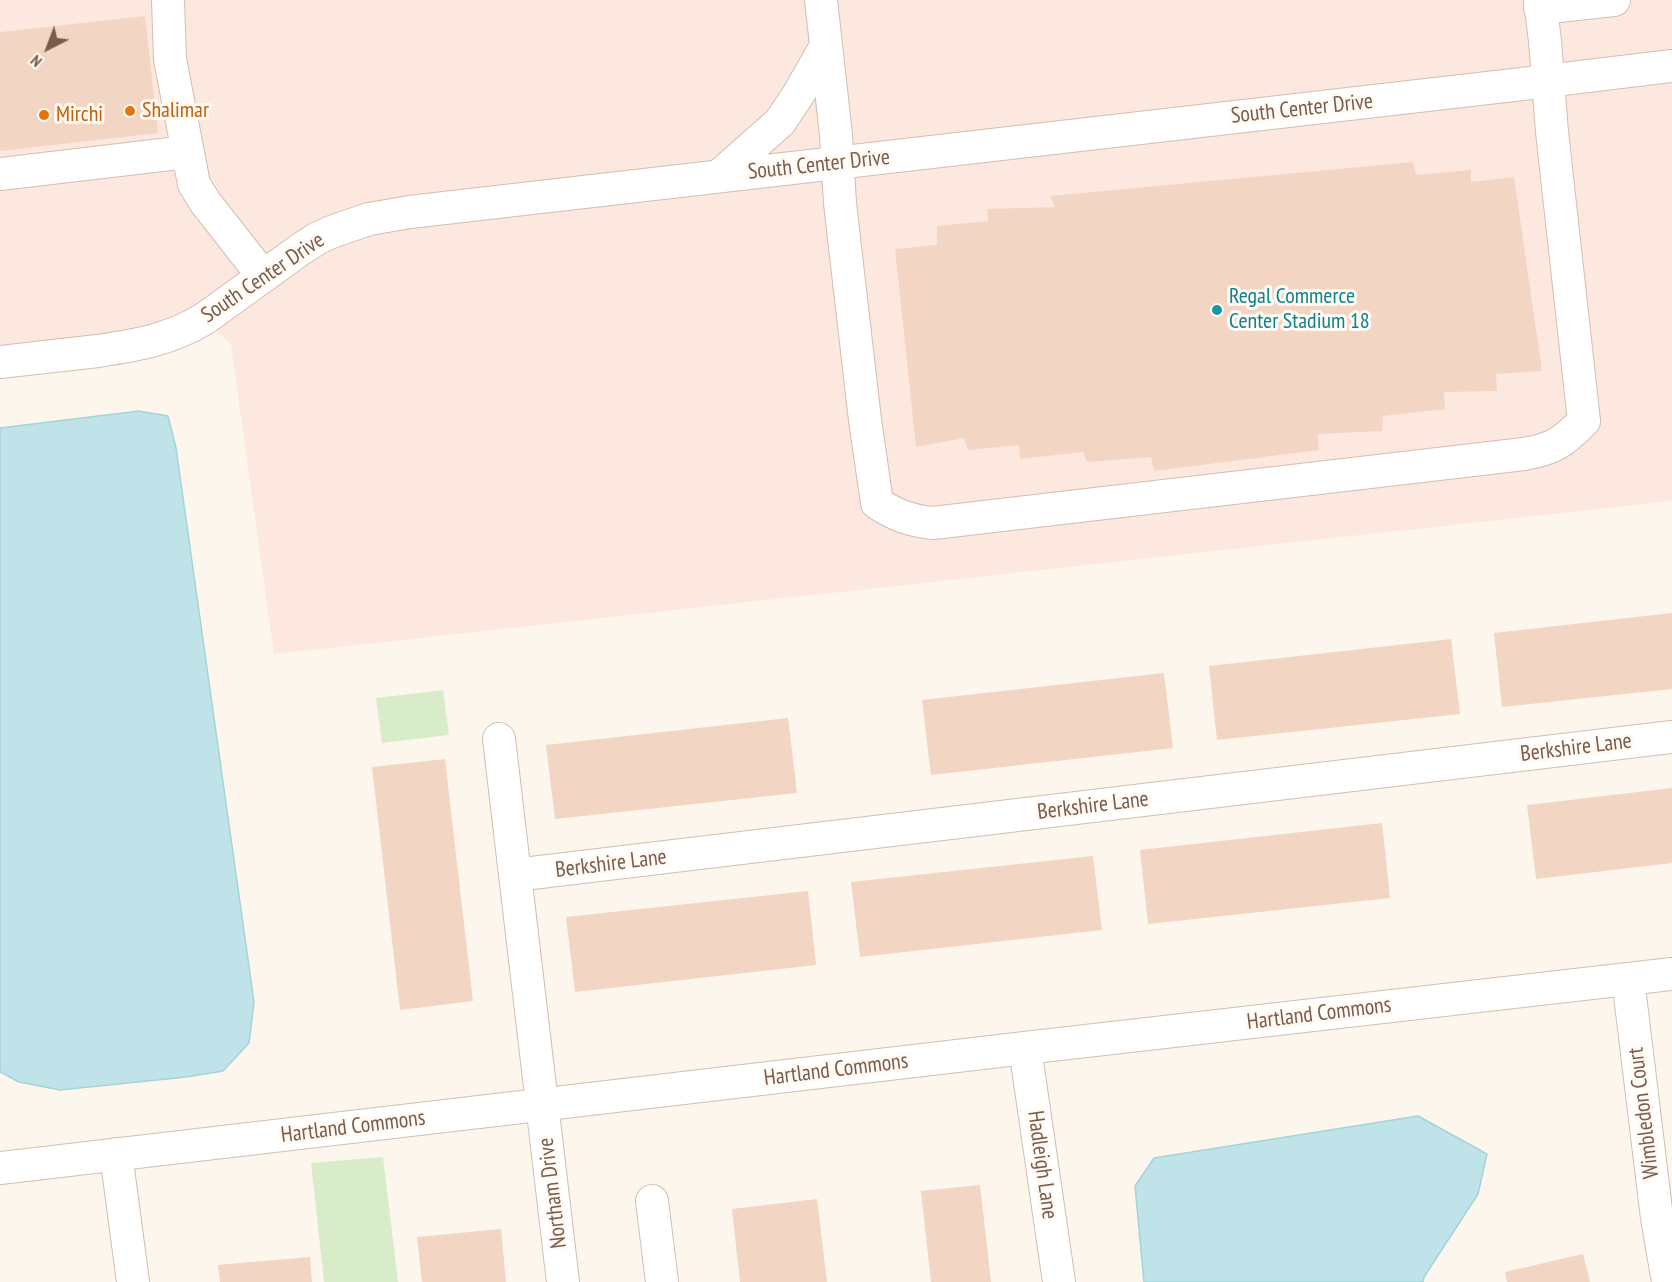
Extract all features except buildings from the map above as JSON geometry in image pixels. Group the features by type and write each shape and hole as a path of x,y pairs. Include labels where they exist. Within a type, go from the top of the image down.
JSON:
{"street":[{"path":"155,0 160,44 170,59"},
{"path":"168,0 170,59 195,184 205,202 263,276"},
{"path":"821,0 846,258 877,502 902,517 933,523 1524,454 1552,447 1564,440 1584,421 1540,4 1614,0"},
{"path":"719,176 780,122 826,46"},
{"name":"South Center Drive","path":"0,362 78,354 154,342 196,324 318,238 369,219 410,212 1672,66"},
{"path":"0,174 187,152"},
{"name":"Berkshire Lane","path":"515,875 1672,737"},
{"name":"Northam Drive","path":"499,739 563,1282"},
{"name":"Hartland Commons","path":"0,1168 1672,974"},
{"name":"Wimbledon Court","path":"1628,979 1657,1218 1668,1282"},
{"name":"Hadleigh Lane","path":"1025,1048 1059,1282"},
{"path":"116,1154 133,1282"},
{"path":"652,1201 662,1282"}],"shaded area":[{"path":"0,0 1672,0 1672,501 274,654 231,345 204,319 0,363"}],"green space":[{"path":"443,690 449,735 382,743 376,698"},
{"path":"383,1157 398,1282 324,1282 311,1163"}],"water":[{"path":"139,411 168,416 176,448 254,1002 249,1043 223,1071 60,1090 19,1082 0,1072 0,428"},
{"path":"1418,1116 1487,1154 1478,1194 1424,1277 1423,1282 1144,1282 1135,1186 1154,1158"}],"place":[{"name":"Shalimar","path":"130,111"},
{"name":"Mirchi","path":"44,115"},
{"name":"Regal Commerce Center Stadium 18","path":"1217,310"}]}
